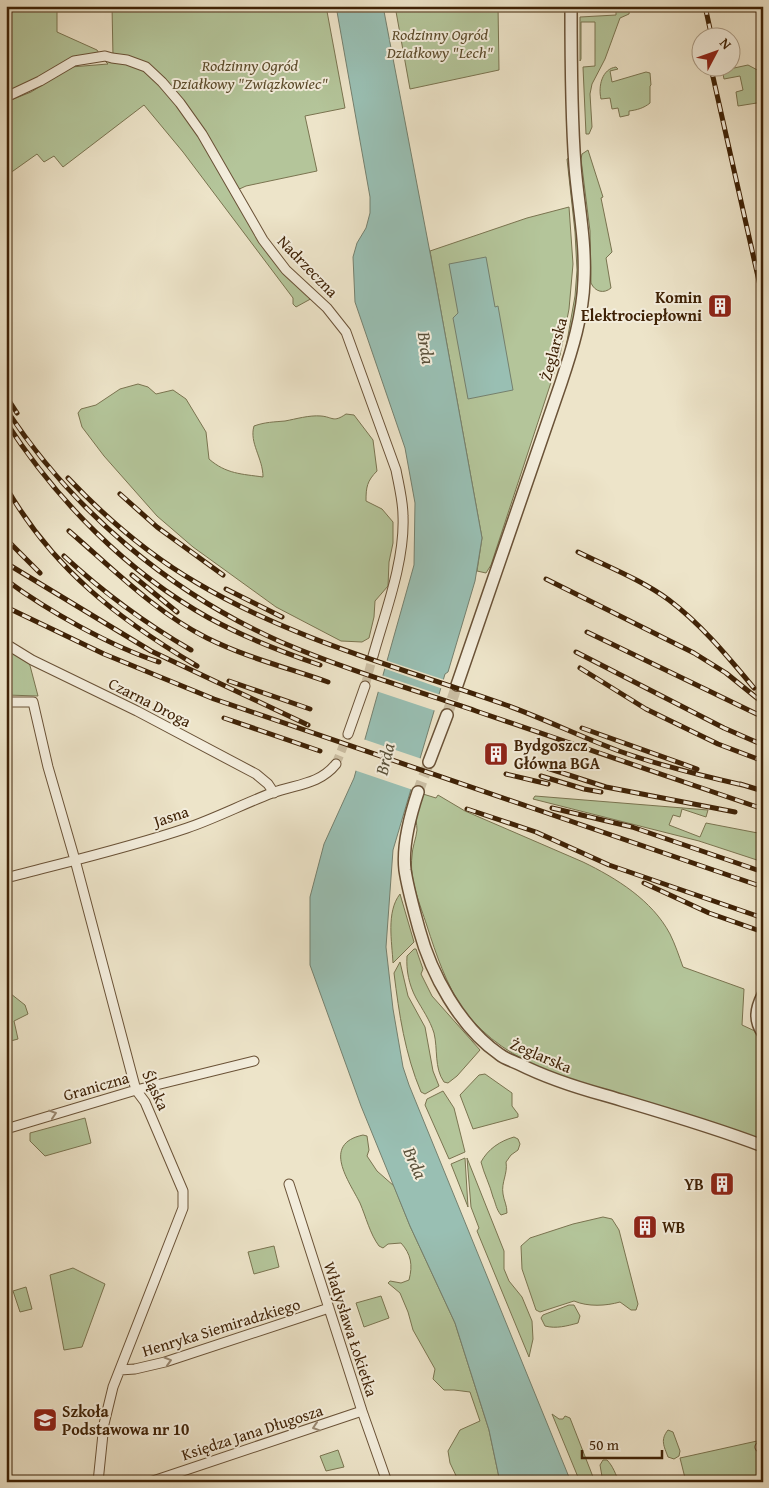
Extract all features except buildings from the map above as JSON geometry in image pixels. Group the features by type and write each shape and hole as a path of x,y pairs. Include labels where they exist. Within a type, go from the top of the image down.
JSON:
{"street":[{"name":"Żeglarska","path":"457,685 561,383 578,326 583,295 584,251 571,101 571,6"},
{"name":"Nadrzeczna","path":"6,97 40,81 74,61 105,56 127,60 146,67 180,103 202,134 263,240 286,270 327,308 346,332 396,470 401,493 402,542 373,656"},
{"name":"Czarna Droga","path":"6,644 32,660 137,711 256,774 268,784 274,793"},
{"path":"348,734 364,686"},
{"name":"Śląska","path":"6,702 33,702 48,767 75,860 136,1090 145,1102 183,1191 183,1208 113,1387 104,1424 98,1482"},
{"path":"429,762 447,715"},
{"name":"Jasna","path":"6,878 187,828 274,793 319,779 331,771 336,764"},
{"name":"Żeglarska","path":"418,792 408,830 405,868 422,941 439,983 462,1018 488,1045 500,1055 538,1074 763,1146"},
{"path":"763,995 758,1005 756,1019 763,1033"},
{"name":"Graniczna","path":"6,1129 136,1090 254,1061"},
{"name":"Władysława Łokietka","path":"289,1184 362,1411 387,1482"},
{"name":"Henryka Siemiradzkiego","path":"120,1370 165,1362 329,1308"},
{"name":"Księdza Jana Długosza","path":"150,1482 362,1411"}],"green space":[{"path":"6,6 57,6 57,32 97,50 102,58 74,60 6,96"},
{"name":"Rodzinny Ogród Działkowy \"Związkowiec\"","path":"112,6 326,6 345,108 305,116 317,171 246,186 235,191 263,240 316,296 296,307 293,304 293,298 183,152 144,105 63,167 54,156 44,162 37,154 6,176 6,102 31,92 71,67 108,64 102,58 113,57"},
{"name":"Rodzinny Ogród Działkowy \"Lech\"","path":"395,6 498,6 499,70 410,89"},
{"path":"616,6 630,6 629,14 620,18 605,59 592,84 590,94 592,127 589,134 586,134 583,67 595,66 595,22 581,22 580,61 580,17 616,15"},
{"path":"748,65 763,73 763,102 738,106 736,92 743,90 740,78 742,78 742,66"},
{"path":"616,67 618,69 610,71 612,82 646,72 650,73 651,85 650,103 629,111 629,115 620,117 618,108 612,109 610,98 601,99 600,94 604,75 611,68"},
{"path":"588,150 603,197 601,198 612,252 606,258 611,288 603,291 597,290 591,283 590,231 581,159 582,154"},
{"path":"569,158 577,229 579,277 573,324 566,347 575,296 577,270 567,159"},
{"path":"569,207 573,264 569,309 560,355 491,565 486,573 477,571 482,538 430,251 527,218"},
{"path":"138,384 148,387 156,394 173,390 186,399 206,432 209,459 222,468 248,475 263,477 261,463 253,438 254,426 312,416 336,419 346,414 354,415 373,440 377,471 368,484 366,501 382,509 393,522 393,543 389,562 388,586 375,601 374,617 369,638 362,642 341,641 276,607 193,547 157,516 104,456 82,427 78,413 81,409 96,405 120,389"},
{"path":"6,644 28,658 38,696 6,695"},
{"path":"423,794 436,798 438,795 465,811 583,862 608,875 643,900 662,922 670,934 683,967 744,989 742,1025 757,1032 763,1040 763,1141 547,1070 524,1060 481,1030 463,1009 447,979 434,947 416,892 411,865 417,830 416,812"},
{"path":"535,796 708,810 706,817 682,809 680,817 673,815 669,825 700,837 706,823 763,834 763,862 699,841 533,799"},
{"path":"400,894 414,942 393,963 391,918"},
{"path":"416,949 423,969 421,974 432,996 480,1050 457,1076 448,1083 444,1082 439,1071 434,1033 410,983 407,956"},
{"path":"400,962 408,996 425,1027 433,1071 439,1086 425,1094 421,1092 415,1078 401,1019 394,973"},
{"path":"6,990 25,1005 28,1014 14,1021 18,1039 7,1042"},
{"path":"485,1074 512,1093 512,1106 518,1117 473,1129 460,1095 479,1075"},
{"path":"443,1091 454,1108 465,1152 449,1159 425,1105 427,1099"},
{"path":"85,1118 91,1143 45,1156 30,1141 30,1133"},
{"path":"363,1135 367,1136 369,1150 367,1156 377,1171 394,1186 410,1226 455,1323 489,1430 500,1482 459,1482 450,1463 448,1451 460,1430 480,1421 470,1392 444,1390 433,1379 435,1369 413,1330 400,1293 388,1283 390,1281 401,1283 409,1280 411,1265 407,1251 401,1243 388,1244 383,1248 379,1246 345,1174 341,1155 343,1146 350,1140"},
{"path":"514,1137 518,1139 520,1144 518,1150 506,1162 503,1196 507,1213 501,1215 496,1206 481,1162 495,1146"},
{"path":"465,1158 468,1207 451,1164"},
{"path":"467,1158 504,1251 504,1269 509,1281 522,1297 532,1321 533,1339 529,1357 477,1231 479,1228 471,1207"},
{"path":"603,1217 612,1219 619,1230 638,1304 636,1310 631,1310 620,1302 597,1305 574,1301 540,1312 536,1310 522,1269 521,1246 530,1238 573,1224"},
{"path":"274,1246 279,1267 254,1274 248,1252"},
{"path":"73,1268 105,1284 82,1347 64,1350 50,1275"},
{"path":"26,1287 32,1309 20,1312 13,1291"},
{"path":"381,1296 389,1318 364,1327 356,1303"},
{"path":"569,1305 574,1305 580,1316 578,1323 557,1327 545,1326 541,1318 543,1315"},
{"path":"552,1414 559,1419 563,1419 565,1416 570,1418 595,1482 580,1482"},
{"path":"668,1430 673,1432 680,1451 679,1456 674,1459 668,1457 664,1446 663,1440"},
{"path":"757,1441 763,1457 763,1482 686,1482 680,1458"},
{"path":"338,1450 344,1467 326,1471 320,1456"},
{"path":"603,1460 609,1462 619,1482 603,1482 600,1465"}],"water":[{"name":"Brda","path":"336,6 383,6 482,538 475,581 448,672 445,674 393,850 386,947 393,1009 403,1067 409,1085 571,1482 500,1482 489,1430 455,1323 410,1226 361,1106 310,965 310,897 324,844 354,778 414,565 415,503 405,448 355,302 353,257 357,243 366,228 370,213 370,197"},
{"path":"486,257 495,307 498,306 513,390 468,399 453,318 458,313 449,264"}],"pier":[{"path":"385,660 445,680 443,689 383,668"},
{"path":"381,675 441,695 436,711 376,691"},
{"path":"363,739 422,759 413,790 354,770"}],"tunnel":[{"path":"365,686 373,656"},
{"path":"447,715 457,685"},
{"path":"336,764 348,734"},
{"path":"418,792 429,762"}],"railway":[{"path":"705,6 710,28"},
{"path":"713,78 763,299"},
{"path":"6,396 17,413"},
{"path":"6,409 32,446 61,481 127,545 200,599 240,622 281,642 353,670 763,809"},
{"path":"6,422 26,451 71,507 122,557 150,579 179,600 222,625 263,644 320,665"},
{"path":"68,478 113,521 145,548 179,572 234,603 271,621 348,652 506,705 619,751 666,766 747,786"},
{"path":"6,487 44,543 89,589 140,629 197,666"},
{"path":"120,494 157,527 223,575"},
{"path":"69,531 135,589 170,616 188,627 236,651 328,682"},
{"path":"6,539 40,573"},
{"path":"578,552 636,580 669,600 704,631 754,688"},
{"path":"64,556 125,607 191,650"},
{"path":"6,563 151,651 308,725"},
{"path":"132,575 177,612"},
{"path":"546,579 694,653 726,673 763,703"},
{"path":"6,580 80,627 120,647 159,662"},
{"path":"226,589 282,617"},
{"path":"6,607 104,654 214,699 763,887"},
{"path":"587,632 763,717"},
{"path":"576,652 724,728 763,745"},
{"path":"580,668 646,709 718,744 763,761"},
{"path":"229,681 310,709"},
{"path":"224,718 320,751"},
{"path":"582,728 697,769"},
{"path":"544,767 606,787 735,812"},
{"path":"506,774 548,784"},
{"path":"541,776 601,792"},
{"path":"740,784 763,791"},
{"path":"552,808 632,827 763,872"},
{"path":"467,809 536,832 609,865 763,918"},
{"path":"644,883 709,913 763,932"}],"place":[{"name":"Komin Elektrociepłowni","path":"720,306"},
{"name":"Bydgoszcz Główna BGA","path":"496,754"},
{"name":"YB","path":"722,1184"},
{"name":"WB","path":"645,1227"},
{"name":"Szkoła Podstawowa nr 10","path":"45,1420"}]}
